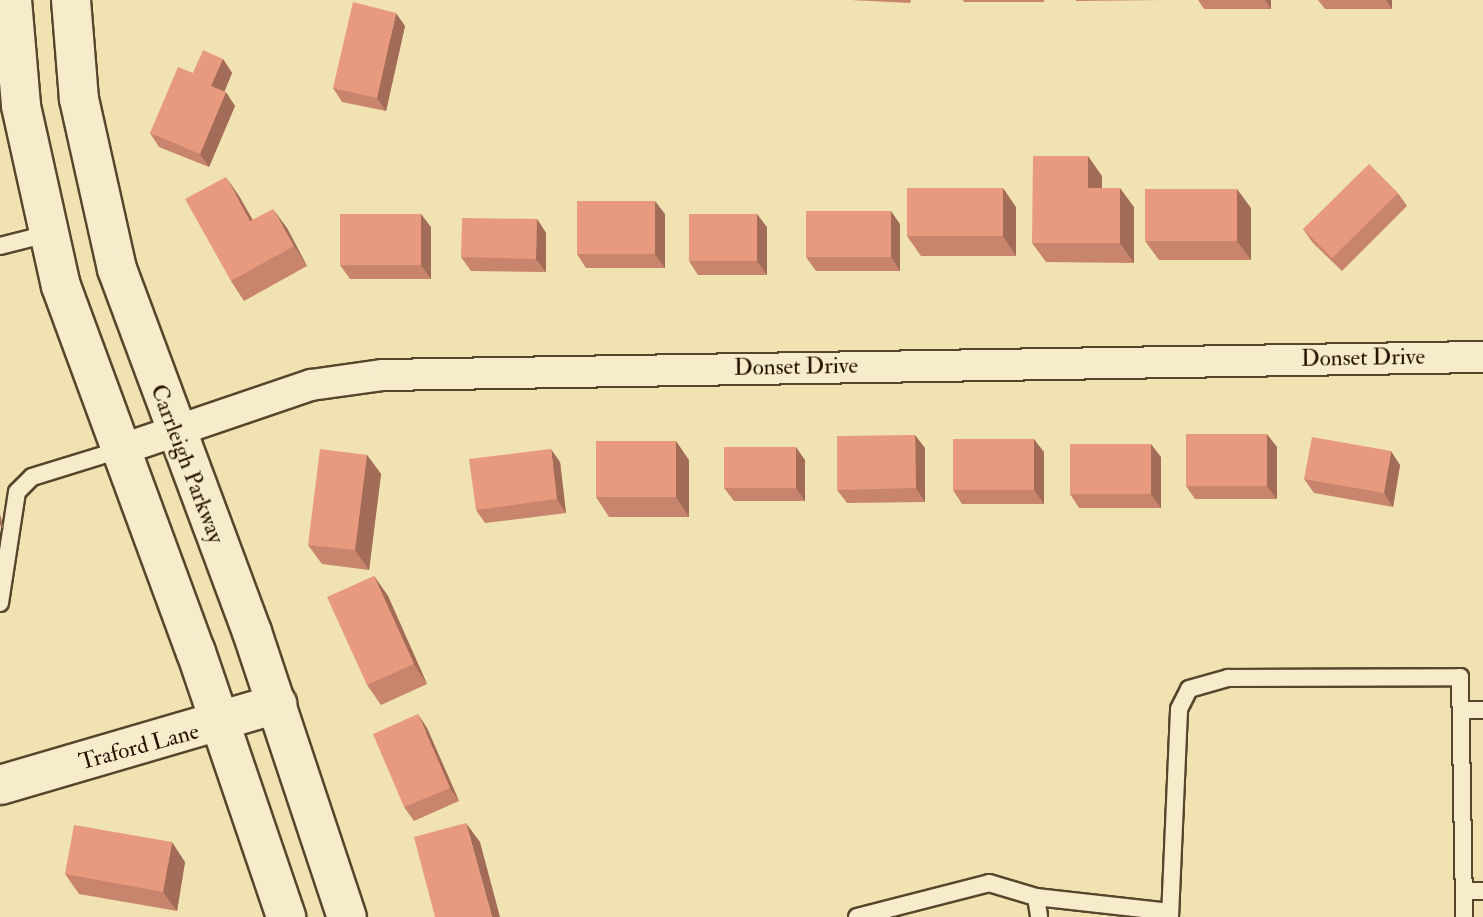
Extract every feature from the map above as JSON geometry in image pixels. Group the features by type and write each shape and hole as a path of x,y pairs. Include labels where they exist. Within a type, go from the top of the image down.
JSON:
{"street":[{"path":"12,0 22,106 47,234 83,356 221,724 285,917"},
{"name":"Carrleigh Parkway","path":"71,0 79,99 100,207 138,336 277,704 346,917"},
{"name":"Donset Drive","path":"120,450 312,385 383,375 1483,356"},
{"name":"Traford Lane","path":"0,785 221,724 277,704"}],"lane":[{"path":"0,246 47,234"},
{"path":"0,603 18,492 32,477 120,450"},
{"path":"856,917 989,883 1077,909 1170,914 1179,709 1189,689 1228,678 1460,677 1464,917"},
{"path":"1461,710 1483,710"},
{"path":"1464,891 1483,891"},
{"path":"1036,897 1039,917"}],"building":[{"path":"353,2 396,13 377,98 333,88"},
{"path":"203,50 223,59 211,86 226,92 200,154 150,133 178,67 193,73"},
{"path":"1033,156 1088,156 1088,188 1120,188 1120,243 1032,243"},
{"path":"1369,164 1398,193 1332,258 1303,229"},
{"path":"226,177 250,221 273,209 294,246 231,281 185,199"},
{"path":"907,188 1003,188 1003,236 907,236"},
{"path":"1145,189 1237,189 1237,241 1145,241"},
{"path":"577,201 655,201 655,254 577,254"},
{"path":"806,211 891,211 891,257 806,257"},
{"path":"340,214 421,214 421,265 340,265"},
{"path":"689,214 757,214 757,261 689,261"},
{"path":"462,218 537,219 536,259 461,257"},
{"path":"1186,434 1267,434 1267,486 1186,486"},
{"path":"915,435 916,488 837,490 837,436"},
{"path":"1312,437 1391,451 1384,493 1304,479"},
{"path":"953,439 1034,439 1034,490 953,490"},
{"path":"596,441 676,441 676,497 596,497"},
{"path":"1070,444 1151,444 1151,494 1070,494"},
{"path":"724,447 796,447 796,488 724,488"},
{"path":"320,449 367,455 355,550 308,545"},
{"path":"551,449 557,499 476,510 469,459"},
{"path":"374,576 414,664 367,685 327,597"},
{"path":"418,714 450,788 404,807 373,734"},
{"path":"466,823 492,917 435,917 414,837"},
{"path":"74,825 172,842 163,892 65,874"}]}
